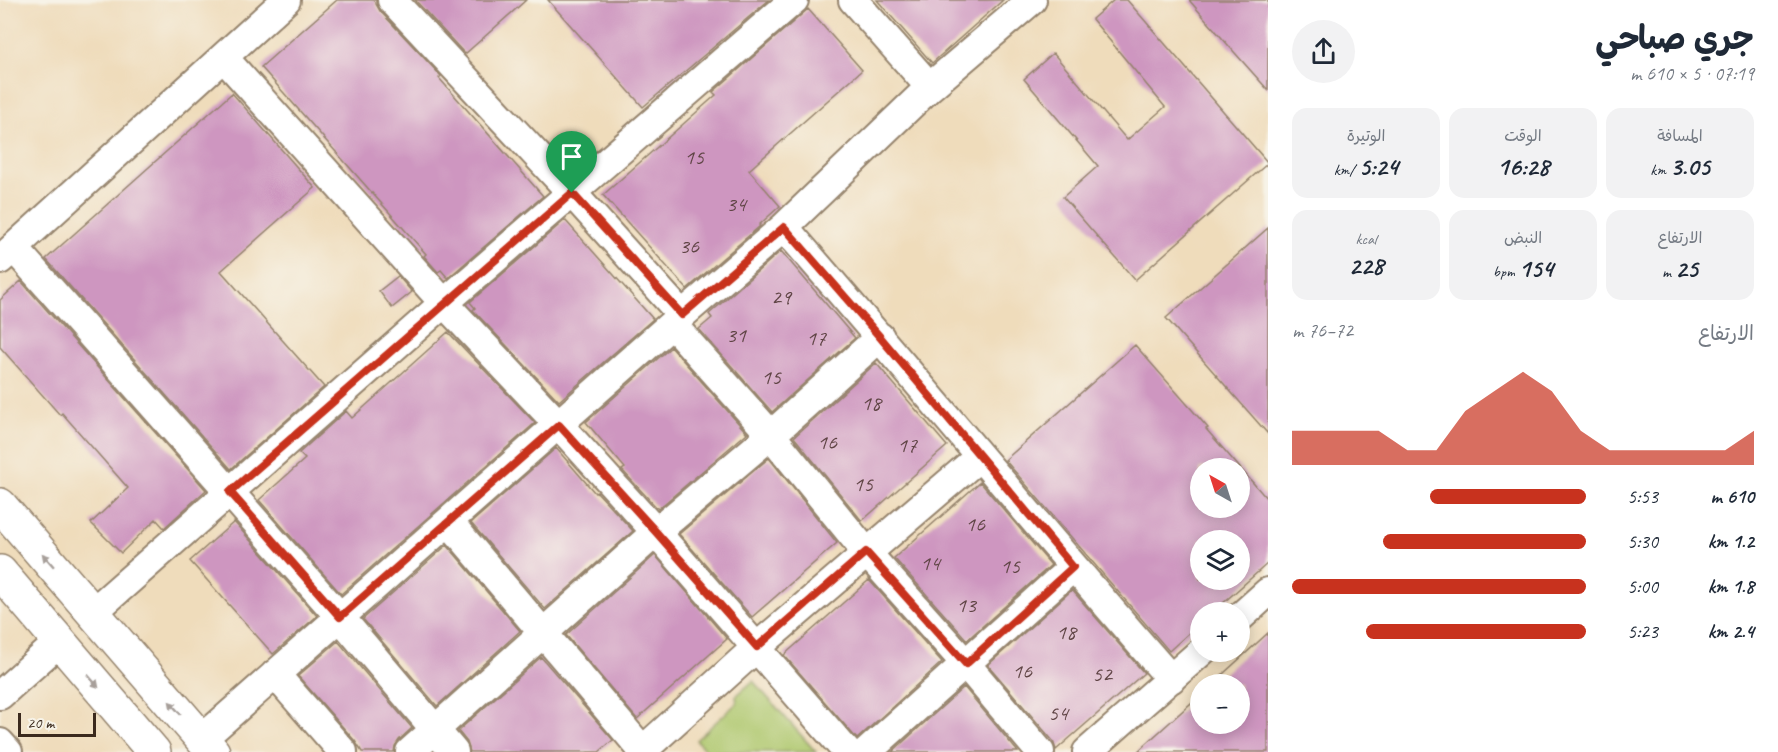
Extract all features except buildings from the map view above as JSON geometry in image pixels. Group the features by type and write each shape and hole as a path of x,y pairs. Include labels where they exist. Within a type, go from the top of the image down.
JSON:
{"highway":[{"path":"0,505 207,746"},
{"path":"0,572 153,752"}],"street":[{"path":"286,0 7,254 230,492 454,752"},
{"path":"392,0 572,193 866,552 966,664 1040,752"},
{"path":"93,612 444,303 794,0"},
{"path":"853,0 930,87"},
{"path":"207,746 275,674 784,227 930,87 1032,0"},
{"path":"224,58 444,303 656,532 847,752"},
{"path":"784,227 1171,679"},
{"path":"410,752 656,532 771,435 880,337"},
{"path":"449,522 643,752 757,647 979,457"},
{"path":"867,752 1073,567"},
{"path":"1250,608 1268,592"},
{"path":"0,695 59,642"},
{"path":"1087,752 1190,662"},
{"path":"275,674 343,752"},
{"path":"0,743 8,752"}],"green space":[{"path":"753,681 816,752 707,752 696,740 737,703 736,696"}],"route":[{"path":"572,193 682,315 784,227 880,337 1073,567 966,664 866,552 757,647 559,425 340,617 230,492 572,193"}]}
